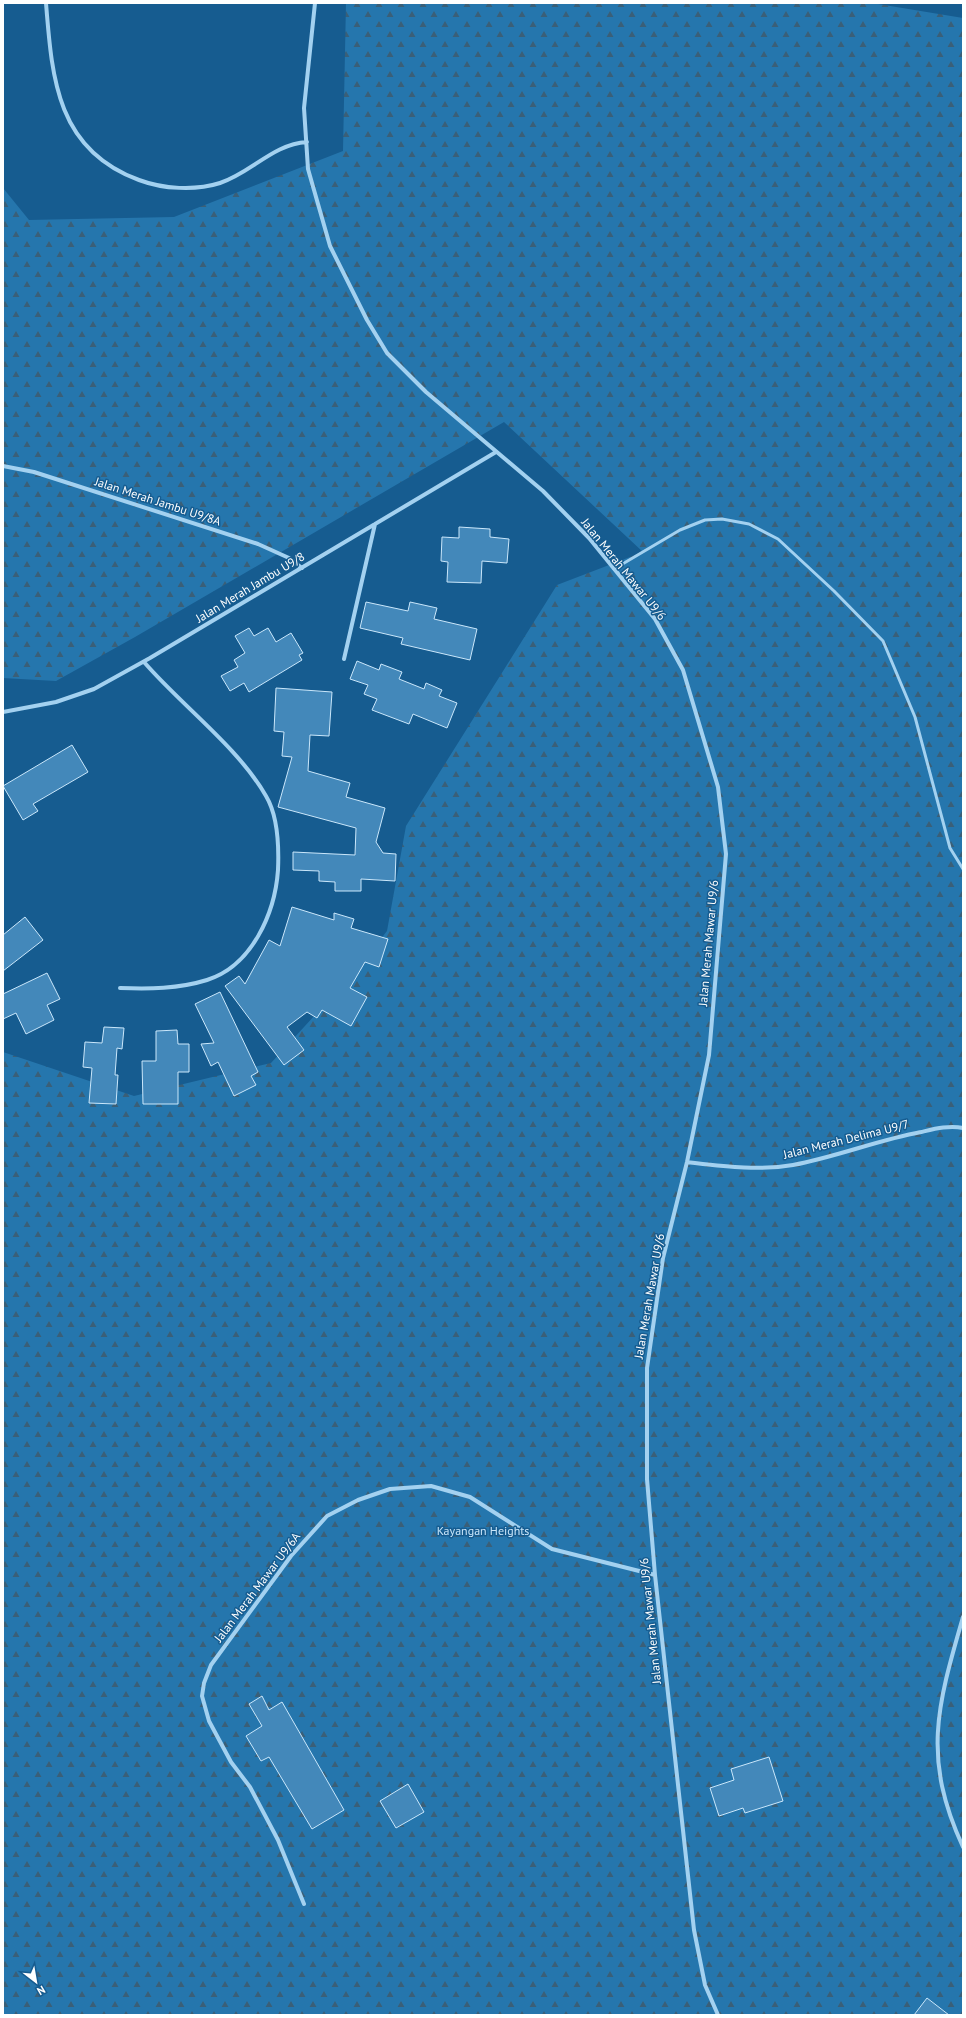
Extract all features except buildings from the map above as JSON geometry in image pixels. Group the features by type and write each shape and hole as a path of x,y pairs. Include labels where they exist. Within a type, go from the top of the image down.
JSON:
{"street":[{"path":"46,3 50,57 57,90 65,115 81,140 98,158 120,173 146,182 167,187 204,187 221,183 276,151 294,143 306,142"},
{"name":"Jalan Merah Mawar U9/6","path":"315,3 304,108 308,169 330,246 367,320 387,353 426,392 543,491 589,538 655,619 683,670 718,787 726,854 709,1055 687,1162 663,1258 647,1368 647,1479 655,1575 694,1930 705,1985 718,2015"},
{"name":"Jalan Merah Jambu U9/8","path":"3,712 56,702 94,689 144,662 496,452"},
{"name":"Jalan Merah Jambu U9/8A","path":"3,466 34,472 258,544 289,558 302,568"},
{"path":"344,659 375,524"},
{"path":"120,988 170,988 208,980 232,967 258,939 277,890 279,854 275,822 267,797 235,755 158,679 144,662"},
{"name":"Jalan Merah Delima U9/7","path":"687,1162 736,1167 767,1168 794,1164 937,1128 963,1128"},
{"name":"Jalan Merah Mawar U9/6A","path":"304,1904 278,1840 254,1794 231,1762 209,1721 202,1696 204,1683 211,1665 291,1556 327,1516 358,1500 390,1489 431,1486 470,1497 552,1549 655,1575"},
{"path":"963,1617 942,1694 936,1730 937,1763 941,1786 952,1824 963,1847"}],"lane":[{"path":"614,569 680,530 705,520 722,519 749,524 778,539 834,591 883,641 915,717 950,848 963,869"}],"green space":[{"name":"Kayangan Heights","path":"346,3 872,3 963,18 963,2015 3,2015 3,1052 134,1096 271,1063 360,966 387,931 406,826 557,585 643,552 504,422 135,637 56,681 3,678 3,188 29,220 174,217 343,151"}]}
